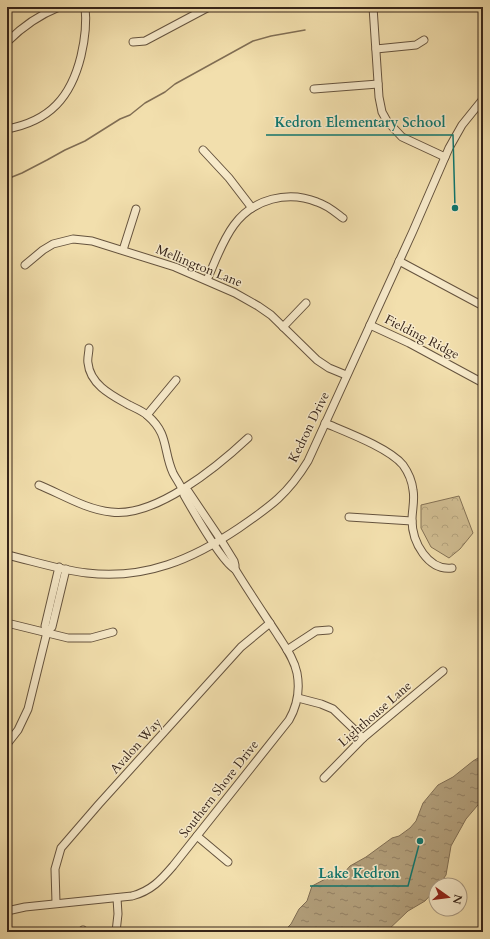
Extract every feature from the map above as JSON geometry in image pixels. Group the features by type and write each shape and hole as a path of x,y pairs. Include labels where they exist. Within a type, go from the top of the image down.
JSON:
{"street":[{"path":"7,42 40,16 59,7"},
{"path":"7,129 29,124 42,117 61,101 71,85 79,64 86,33 85,7"},
{"path":"133,42 145,41 209,7"},
{"path":"373,7 379,97 382,112 395,131 407,140 445,157"},
{"path":"376,49 416,45 424,40"},
{"path":"314,89 378,84"},
{"name":"Kedron Drive","path":"7,555 85,573 104,574 141,572 180,561 214,544 261,513 286,492 308,461 453,140 462,125 483,99"},
{"path":"203,150 229,178 252,208"},
{"path":"207,280 234,226 245,213 252,208 271,200 291,196 301,197 318,202 343,218"},
{"path":"123,250 136,209"},
{"name":"Mellington Lane","path":"25,265 53,244 73,239 123,250 184,270 247,299 258,306 271,315 317,360 329,368 346,375"},
{"path":"399,261 483,306"},
{"path":"283,326 306,303"},
{"name":"Fielding Ridge","path":"370,325 409,343 483,383"},
{"path":"89,348 88,364 99,385 112,396 147,415 161,431 166,444 173,473 183,488"},
{"path":"147,415 176,380"},
{"path":"325,423 385,451 398,460 409,475 412,485 414,504 412,521 417,543 428,559 440,568 452,568"},
{"path":"39,485 82,504 111,512 128,512 146,508 158,503 183,488 224,460 248,438"},
{"name":"Southern Shore Drive","path":"183,488 188,490 221,540 236,565 235,569"},
{"name":"Southern Shore Drive","path":"7,911 25,907 117,898 142,893 156,885 197,836 294,712 298,698 298,681 296,671 287,650 235,569 230,566 214,544 184,495 183,488"},
{"path":"350,517 412,521"},
{"path":"7,744 18,730 28,709 47,632 45,626 62,568"},
{"path":"7,623 68,638 91,638 113,632"},
{"name":"Avalon Way","path":"56,904 55,870 61,848 241,647 270,623"},
{"path":"287,650 316,631 329,630"},
{"name":"Lighthouse Lane","path":"324,778 363,738 444,670"},
{"path":"298,698 333,709 363,738"},
{"path":"197,836 228,862"},
{"path":"116,932 118,914 117,898"}],"green space":[{"path":"459,496 473,533 460,549 449,558 431,547 421,528 421,505"}],"water":[{"path":"483,755 483,799 466,819 451,846 445,877 428,877 428,898 425,901 408,911 386,932 283,932 291,924 299,909 307,901 312,886 335,874 343,874 350,866 410,828 416,821 423,803 438,785 453,777"}],"waterway":[{"path":"7,179 85,141 120,119 130,115 145,103 165,92 175,84 253,41 305,30"}],"place":[{"name":"Kedron Elementary School","path":"455,208"},
{"name":"Lake Kedron","path":"420,841"}]}
